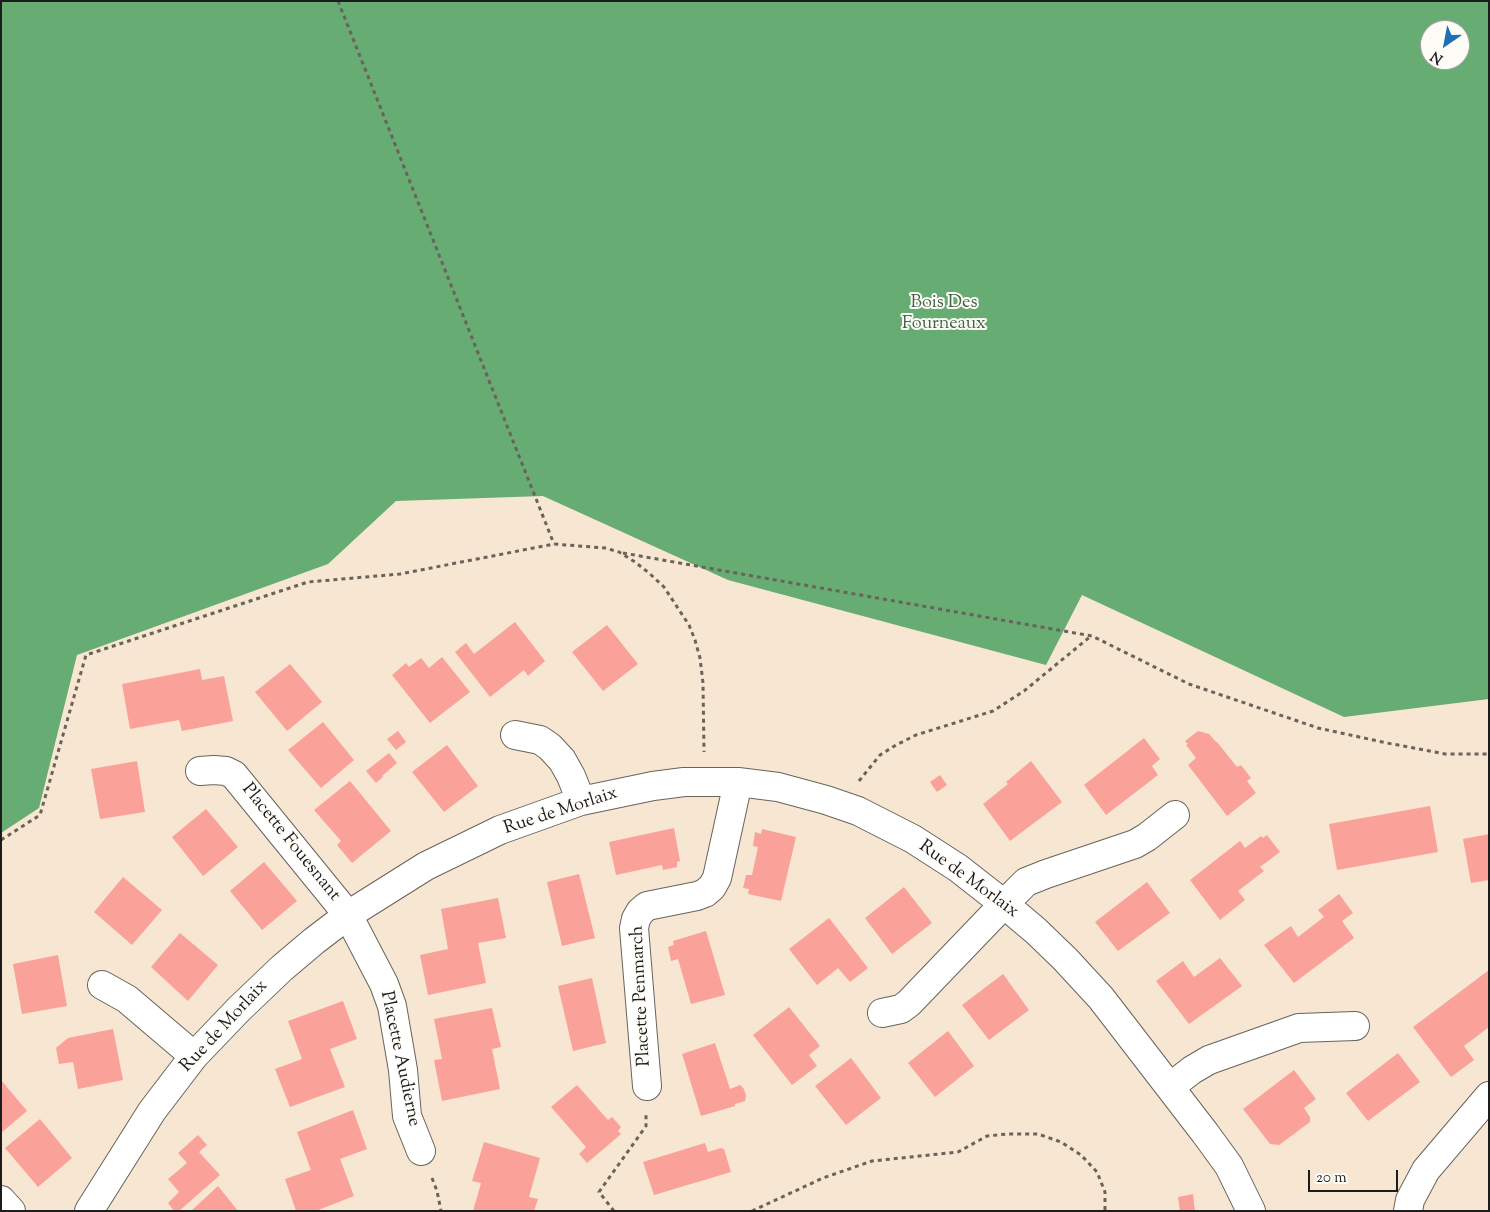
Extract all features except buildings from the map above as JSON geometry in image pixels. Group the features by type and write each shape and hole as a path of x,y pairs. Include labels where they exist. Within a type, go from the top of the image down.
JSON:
{"street":[{"path":"515,735 540,740 550,747 562,760 571,776 581,802"},
{"name":"Placette Fouesnant","path":"200,772 214,770 234,775 348,915"},
{"name":"Rue de Morlaix","path":"89,1211 152,1111 194,1056 282,968 314,940 348,915 426,866 492,834 581,802 628,791 684,782 738,782 778,787 826,800 858,812 920,844 958,868 1004,904 1065,959 1101,998 1229,1166 1251,1211"},
{"name":"Placette Penmarch","path":"647,1086 634,928 636,919 647,906 697,896 712,887 717,878 738,782"},
{"path":"882,1013 901,1009 909,1003 1026,882 1135,844 1175,815"},
{"name":"Placette Audierne","path":"348,915 384,984 392,1006 403,1070 407,1116 421,1151"},
{"path":"102,985 127,1000 194,1056"},
{"path":"1170,1087 1192,1070 1210,1060 1299,1028 1355,1026"},
{"path":"1408,1211 1410,1200 1426,1170 1489,1096"},
{"path":"1,1200 11,1211"}],"path":[{"path":"338,1 554,544"},
{"path":"1,840 40,815 86,655 308,582 400,574 554,544 605,548 1092,636 1189,684 1318,728 1445,754 1489,754"},
{"path":"619,552 650,573 664,587 689,625 700,658 703,683 704,755"},
{"path":"856,784 880,755 916,736 993,711 1024,691 1092,636"},
{"path":"614,1211 599,1192 646,1126 647,1086"},
{"path":"752,1211 823,1178 872,1161 958,1152 987,1136 1007,1134 1038,1134 1061,1142 1081,1155 1097,1172 1105,1192 1105,1211"},
{"path":"421,1151 437,1191 441,1211"}],"green space":[{"name":"Bois Des Fourneaux","path":"1,1 1489,1 1489,699 1344,717 1082,595 1046,665 728,580 543,496 396,501 328,564 77,655 39,808 1,833"}]}
